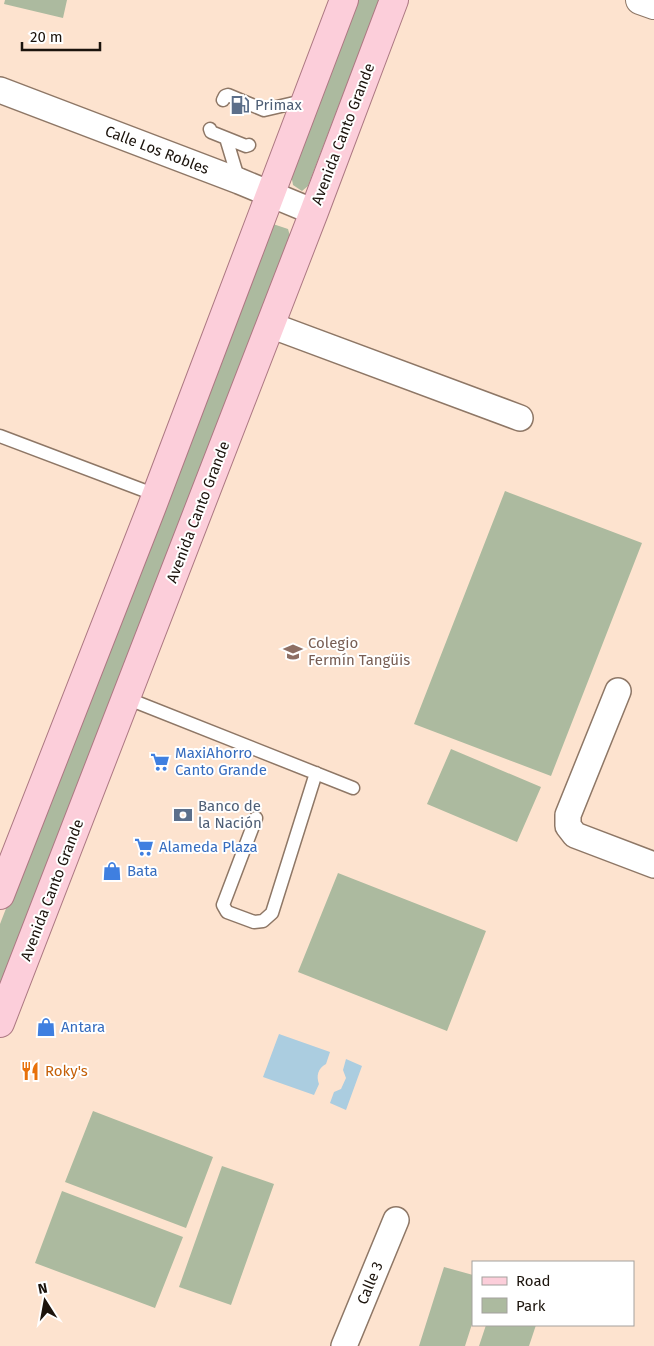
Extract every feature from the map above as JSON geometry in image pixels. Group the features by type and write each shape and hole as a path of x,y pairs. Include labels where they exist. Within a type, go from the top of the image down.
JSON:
{"main road":[{"path":"0,895 156,495 344,0"},
{"name":"Avenida Canto Grande","path":"0,1023 314,212 394,0"}],"street":[{"path":"640,0 654,5"},
{"name":"Calle Los Robles","path":"0,90 239,181 314,212"},
{"path":"270,325 520,418"},
{"path":"618,691 568,815 568,826 575,835 654,865"},
{"name":"Calle 3","path":"344,1346 396,1220"}],"lane":[{"path":"223,100 228,95 263,112 307,100"},
{"path":"210,129 211,132 246,146 249,144"},
{"path":"226,138 239,181"},
{"path":"0,436 156,495"},
{"path":"126,698 353,788"},
{"path":"256,818 223,905 227,912 254,922 264,921 272,913 316,773"}],"green space":[{"path":"5,0 67,0 63,18 4,4"},
{"path":"355,0 379,0 308,186 302,191 293,185 291,174"},
{"path":"273,224 288,229 290,236 0,988 0,924 269,228"},
{"path":"505,491 642,543 551,776 414,724"},
{"path":"451,749 541,787 517,842 427,804"},
{"path":"338,873 486,931 447,1031 298,972"},
{"path":"93,1111 213,1157 186,1228 65,1182"},
{"path":"222,1166 274,1184 231,1305 179,1287"},
{"path":"62,1191 183,1237 155,1308 35,1263"},
{"path":"444,1267 472,1275 472,1324 465,1346 419,1346"},
{"path":"486,1326 536,1326 529,1346 479,1346"}],"water":[{"path":"279,1034 330,1052 326,1064 318,1072 319,1084 314,1095 263,1077"},
{"path":"346,1059 362,1066 346,1110 330,1103 334,1092 341,1089 346,1078 343,1070"}],"place":[{"name":"Primax","path":"240,105"},
{"name":"Colegio Fermín Tangüis","path":"293,652"},
{"name":"MaxiAhorro Canto Grande","path":"160,762"},
{"name":"Banco de la Nación","path":"183,815"},
{"name":"Alameda Plaza","path":"144,847"},
{"name":"Bata","path":"112,871"},
{"name":"Antara","path":"46,1027"},
{"name":"Roky's","path":"30,1071"}]}
